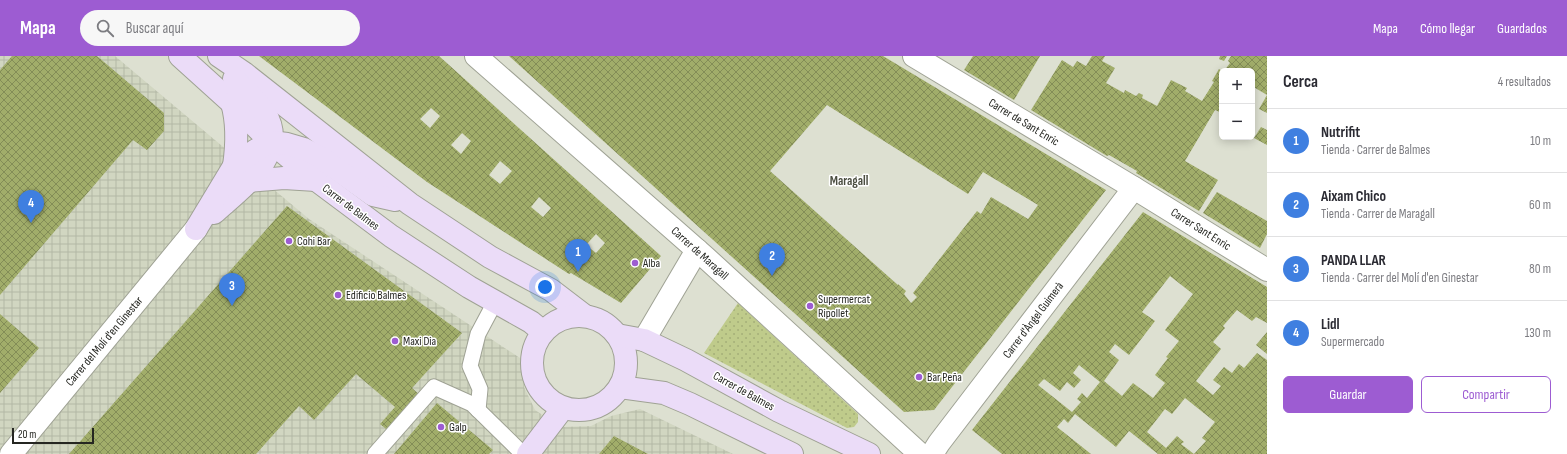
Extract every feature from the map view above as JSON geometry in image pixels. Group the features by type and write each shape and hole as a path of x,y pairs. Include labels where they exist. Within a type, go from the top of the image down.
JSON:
{"main road":[{"name":"Carrer de Balmes","path":"180,56 232,103 271,142 316,180 391,236 469,287 531,322 543,332"},
{"path":"196,229 241,174 264,164 271,142 270,127 265,114 248,93 212,56"},
{"path":"219,56 248,76 410,204 490,257 551,290 585,316"},
{"path":"232,103 236,118 236,147 241,174"},
{"path":"271,142 287,144 315,155 373,194 410,204"},
{"path":"241,174 316,180"},
{"path":"585,316 608,326 617,335 624,347 627,361 620,387 610,400 597,408 583,411 563,408 544,396 536,384 532,369 532,354 538,340 547,327 564,318 585,316"},
{"name":"Carrer de Balmes","path":"617,335 644,340 686,360 779,411 869,454"},
{"path":"620,387 664,394 690,404 792,454"},
{"path":"528,454 563,408"}],"street":[{"name":"Carrer de Maragall","path":"476,56 697,250 920,454"},
{"name":"Carrer de Sant Enric","path":"914,56 1134,188"},
{"name":"Carrer Sant Enric","path":"1134,188 1267,270"},
{"name":"Carrer d'Àngel Guimerà","path":"932,454 1134,188"},
{"name":"Carrer del Molí d'en Ginestar","path":"11,454 196,229"},
{"path":"644,340 697,250"}],"lane":[{"path":"478,410 480,389 470,366 478,334 495,302"},
{"path":"375,454 434,387 472,404 522,454"}],"shaded area":[{"path":"0,56 115,56 309,219 523,360 524,387 535,410 561,427 591,426 611,416 640,409 733,454 0,454"}],"green space":[{"path":"738,303 858,414 858,422 854,427 847,428 704,353"}],"building":[{"path":"12,56 97,56 164,113 164,131 147,150 133,140 0,295 0,70"},
{"path":"259,56 439,56 661,256 621,303 571,273 569,274 427,182","holes":["431,108 440,116 430,128 420,119","462,133 471,141 461,154 451,145","500,161 512,171 500,184 489,175","539,197 551,208 543,217 531,207","596,234 605,243 596,253 586,245"]},
{"path":"509,56 883,56 1106,190 934,410 904,412","holes":["827,105 968,194 983,172 1038,205 1028,219 991,197 981,214 977,211 913,293 917,297 911,303 904,294 906,291 770,171"]},
{"path":"973,56 1040,56 1014,100 964,70"},
{"path":"1092,56 1105,56 1102,61 1115,68 1106,83 1124,93 1125,90 1136,96 1139,93 1143,95 1142,98 1157,106 1171,80 1187,88 1185,91 1202,101 1214,82 1212,81 1219,69 1219,112 1215,110 1185,161 1218,180 1199,211 1136,173 1137,171 1109,155 1107,156 1031,110 1062,60 1073,67 1077,61 1086,66"},
{"path":"1220,56 1227,56 1224,61 1219,59"},
{"path":"1231,56 1267,56 1267,95 1255,88 1255,68 1226,68 1230,63 1228,61"},
{"path":"1267,95 1267,113 1259,109"},
{"path":"1261,127 1267,130 1267,145 1255,139"},
{"path":"1217,192 1267,221 1267,234 1260,248 1203,213"},
{"path":"287,206 462,333 412,388 423,398 391,433 380,424 395,407 356,374 314,420 299,406 256,454 69,454"},
{"path":"1143,212 1267,287 1267,323 1256,317 1252,321 1237,310 1223,326 1225,328 1213,342 1221,349 1196,381 1213,395 1221,386 1213,380 1224,367 1232,373 1239,364 1244,368 1257,353 1267,360 1267,454 1194,454 1158,454 1129,431 1116,447 1075,414 1068,423 1064,419 1057,427 1091,454 1002,454 972,430","holes":["1170,276 1193,294 1165,330 1179,341 1166,357 1168,358 1155,375 1165,383 1153,398 1133,383 1122,396 1104,381 1119,360 1109,352 1115,344 1129,355 1155,321 1142,312","1079,365 1100,382 1087,398 1082,393 1077,399 1081,402 1072,412 1038,385 1044,379 1060,391 1067,382 1074,388 1081,380 1073,373","1185,398 1215,422 1202,438 1206,441 1194,454 1181,444 1184,442 1177,436 1166,448 1147,432 1165,409 1172,414"]},
{"path":"0,314 39,348 0,393"},
{"path":"1267,332 1267,354 1256,345"},
{"name":"Galp","path":"437,403 493,450 489,454 394,454"},
{"path":"614,436 648,454 599,454"}],"place":[{"name":"Lidl","path":"31,223"},
{"name":"Cohi Bar","path":"289,241"},
{"name":"Alba","path":"635,263"},
{"name":"Nutrifit","path":"578,272"},
{"name":"Aixam Chico","path":"772,276"},
{"name":"Edificio Balmes","path":"338,295"},
{"name":"PANDA LLAR","path":"232,306"},
{"name":"Supermercat Ripollet","path":"810,306"},
{"name":"Maxi Dia","path":"395,341"},
{"name":"Bar Peña","path":"919,377"},
{"name":"Galp","path":"441,427"}],"district":[{"name":"Maragall","path":"849,180"}]}
